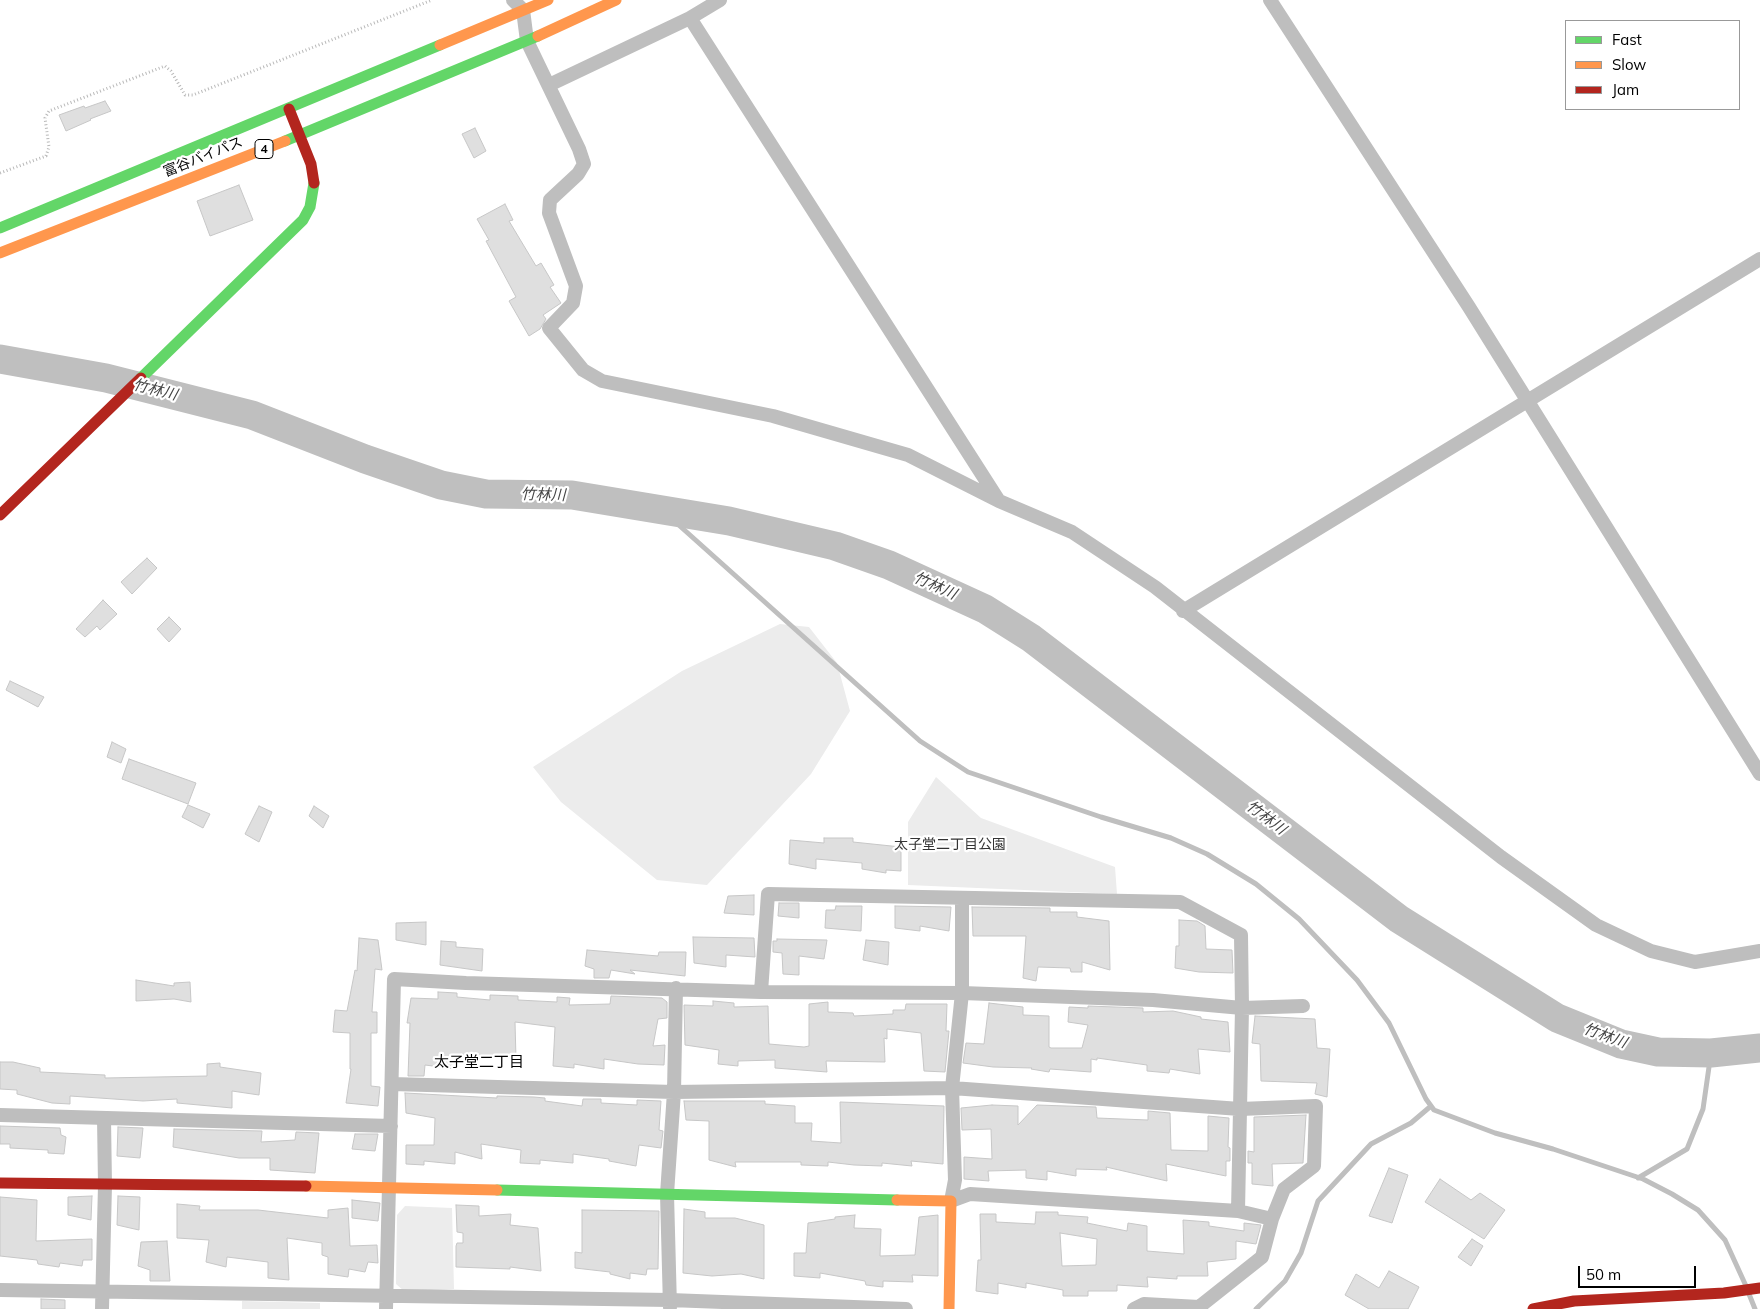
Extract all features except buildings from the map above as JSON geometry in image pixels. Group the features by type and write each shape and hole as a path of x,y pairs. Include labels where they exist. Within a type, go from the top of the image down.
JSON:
{"main road":[{"name":"4","path":"523,10 548,0"},
{"name":"4","path":"527,41 616,0"},
{"name":"富谷バイパス","path":"0,228 523,10"},
{"name":"富谷バイパス","path":"0,253 299,135 527,41"},
{"path":"0,515 102,413 303,220 312,200 315,180 289,109"},
{"path":"0,1184 389,1187 951,1201 949,1309"},
{"path":"1533,1309 1574,1301 1759,1288"}],"street":[{"path":"513,0 523,10 527,41 579,149 584,164 578,174 550,200 549,213 576,286 573,304 549,328 583,370 602,381 773,416 908,455 999,501 1072,532 1155,587 1183,611 1515,867 1596,925 1651,951 1696,962 1760,952"},
{"path":"548,85 690,18 720,0"},
{"path":"1270,0 1528,402 1760,774"},
{"path":"690,18 999,501"},
{"path":"1183,611 1760,259"},
{"path":"761,992 768,894 1180,902 1241,935 1242,1008 1238,1211"},
{"path":"951,1201 956,1180 952,1088 962,992 962,898"},
{"path":"386,1303 394,979 761,992 962,992 1153,1000 1242,1008 1303,1006"},
{"path":"670,1304 667,1194 674,1092 676,988"},
{"path":"392,1084 674,1092 952,1088 1240,1109 1316,1106 1314,1166 1284,1189 1272,1218 1262,1257 1199,1307 1144,1304 1134,1309"},
{"path":"0,1115 391,1126"},
{"path":"102,1309 105,1184 104,1118"},
{"path":"951,1201 970,1194 1238,1211 1272,1218"},
{"path":"0,1290 386,1303 670,1304 906,1309"}],"path":[{"path":"0,173 46,156 49,147 45,118 49,111 165,66 171,71 185,95 193,95 432,0"}],"green space":[{"path":"780,624 809,627 837,663 850,711 811,774 707,885 657,880 561,802 533,767 682,671"},
{"name":"太子堂二丁目公園","path":"936,777 981,818 1115,867 1117,894 908,885 908,822"},
{"path":"405,1206 452,1208 454,1289 404,1291 396,1284 397,1215"},
{"path":"242,1301 320,1303 320,1309 242,1309"}],"waterway":[{"name":"竹林川","path":"0,359 106,378 252,415 365,459 441,485 486,494 572,495 729,521 835,546 889,565 985,609 1031,638 1399,919 1557,1018 1621,1044 1658,1052 1711,1053 1760,1048"},
{"path":"662,510 920,741 968,772 1101,817 1171,838 1207,854 1256,884 1299,919 1357,980 1389,1023 1426,1099 1434,1110 1495,1133 1553,1149 1643,1179 1672,1194 1698,1210 1725,1240 1746,1286"},
{"path":"1638,1178 1687,1149 1703,1109 1711,1053"},
{"path":"1256,1309 1285,1281 1301,1253 1318,1201 1371,1144 1411,1123 1431,1106"},
{"path":"1749,1294 1755,1309"}],"traffic: fast":[{"path":"285,141 538,36"},
{"path":"0,228 440,45"},
{"path":"141,378 303,220 310,207 314,183"},
{"path":"497,1190 897,1200"}],"traffic: slow":[{"path":"440,45 548,0"},
{"path":"538,36 616,0"},
{"path":"0,253 285,141"},
{"path":"306,1186 497,1190"},
{"path":"897,1200 951,1201 949,1309"}],"traffic: jam":[{"path":"289,109 311,164 314,183"},
{"path":"0,515 141,378"},
{"path":"0,1183 306,1186"},
{"path":"1533,1309 1574,1301 1724,1293 1760,1288"}],"district":[{"name":"太子堂二丁目","path":"479,1062"}]}
